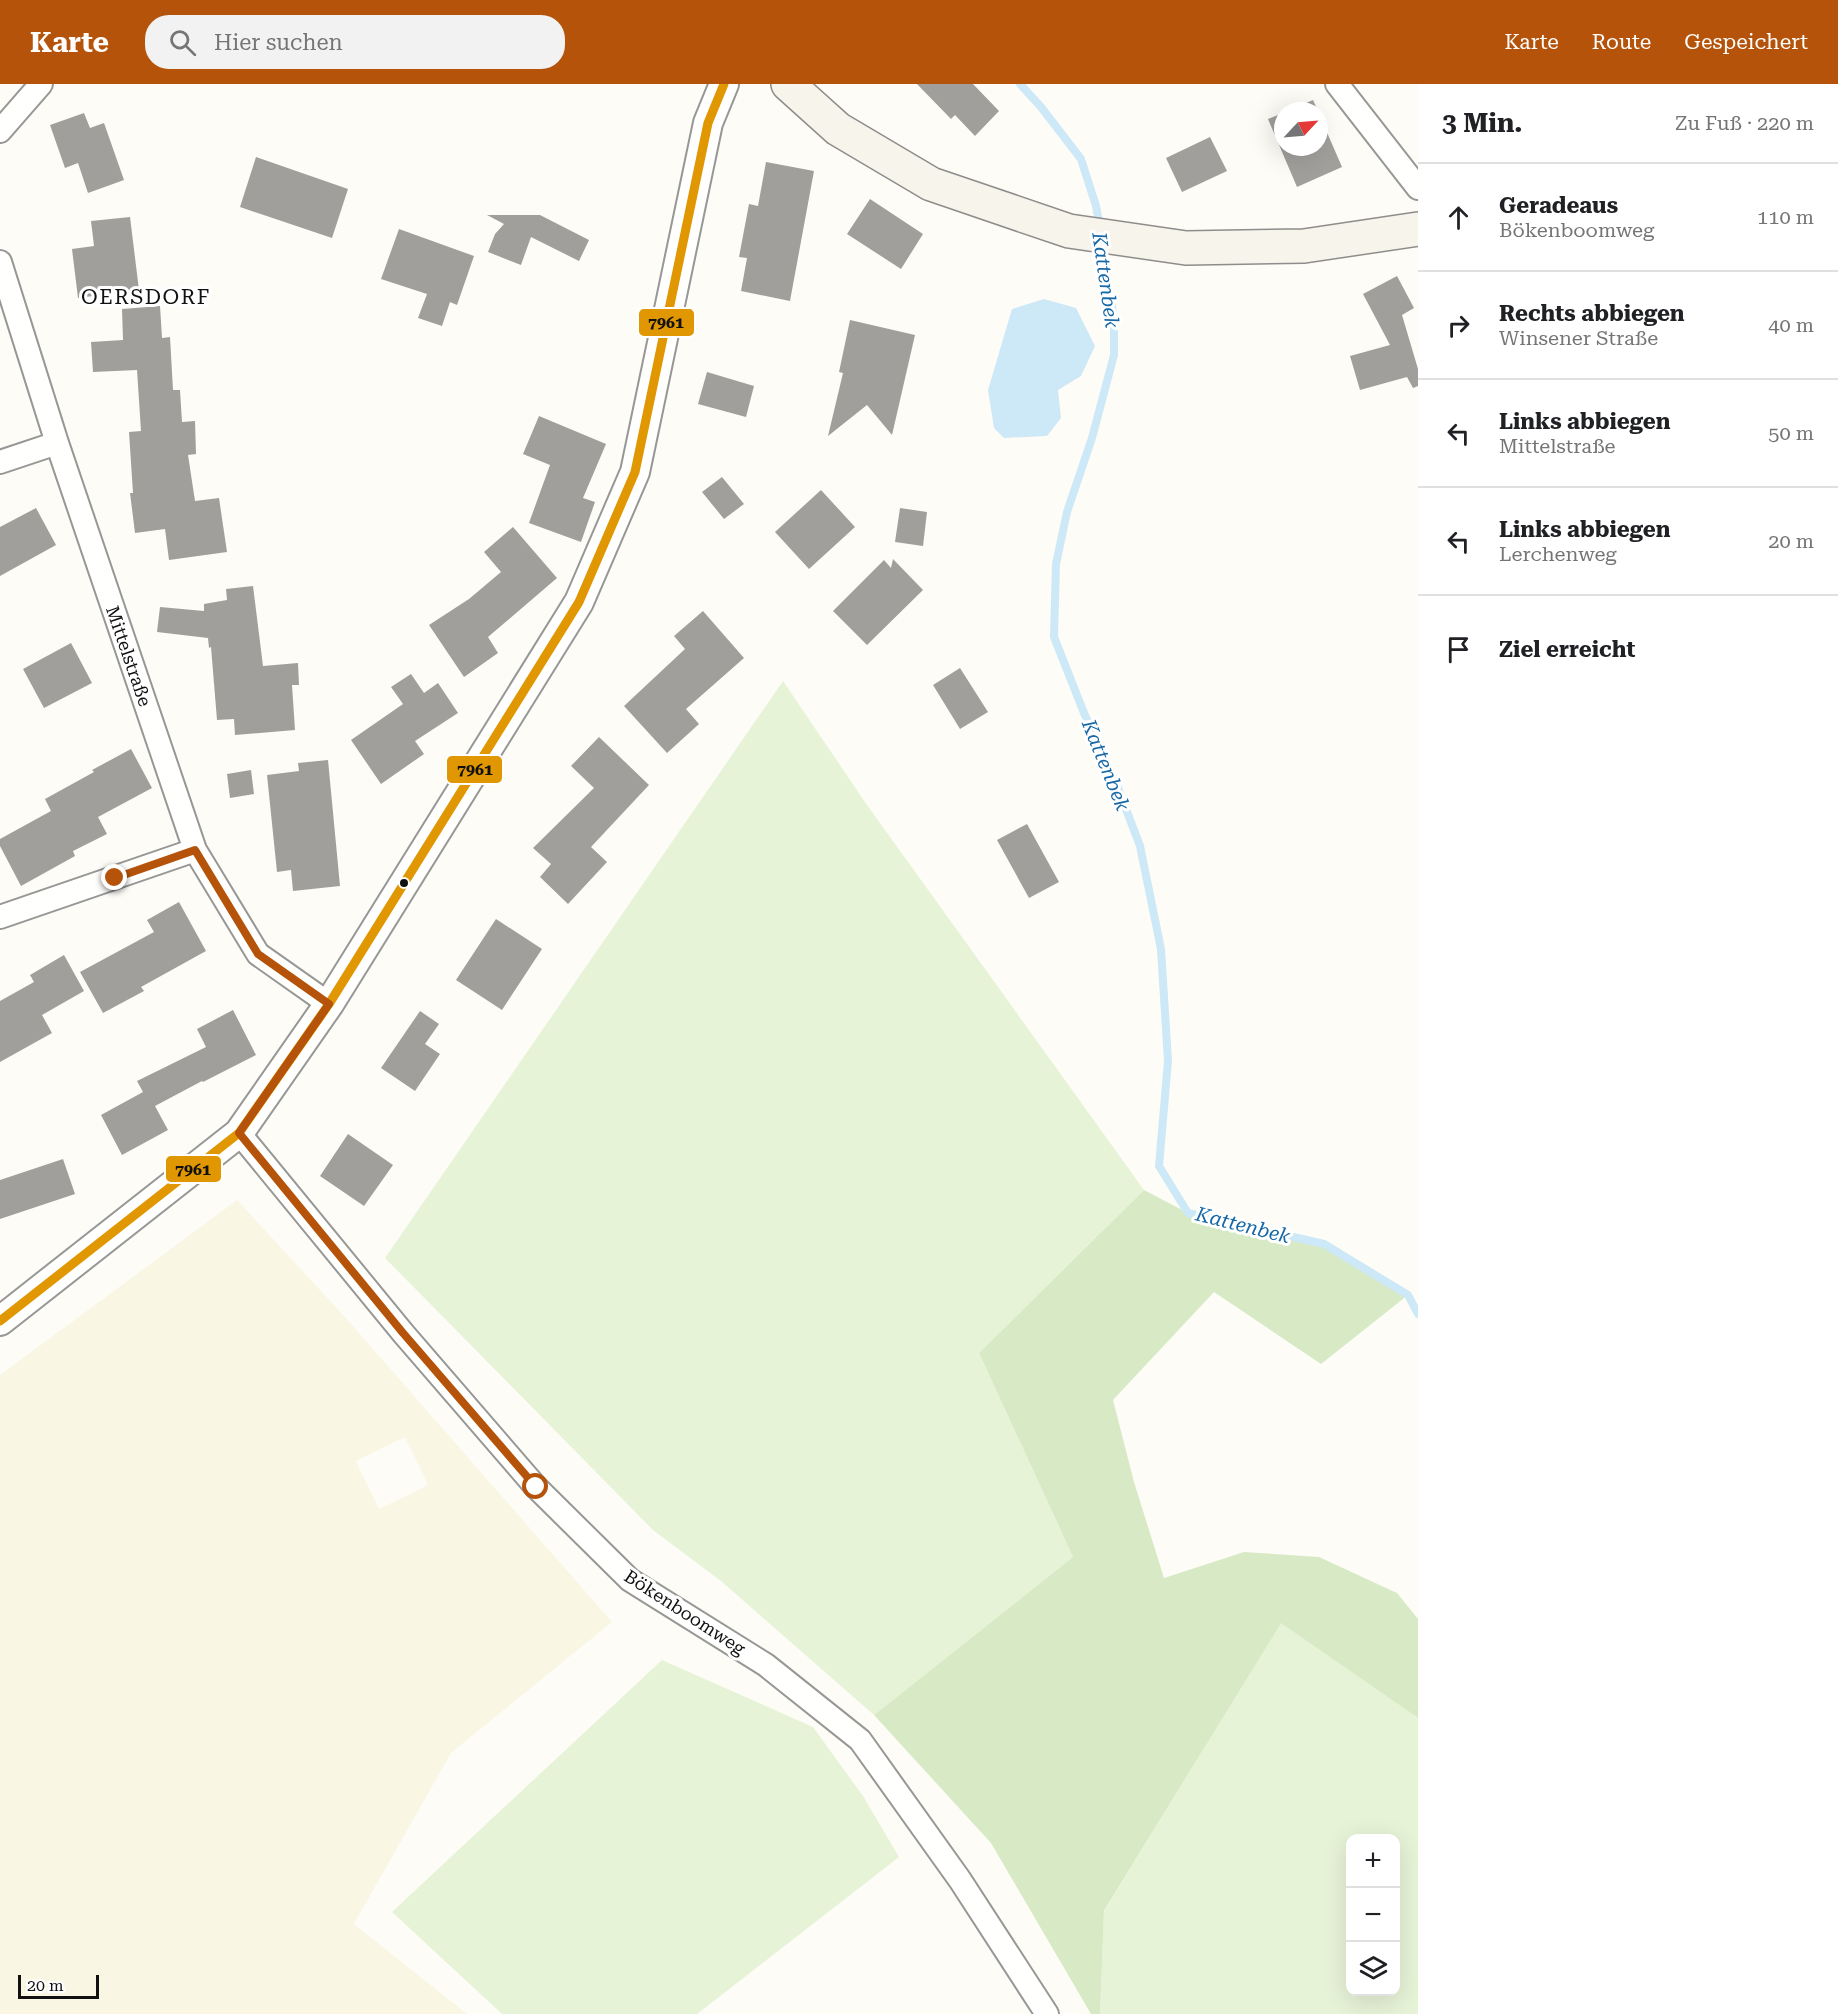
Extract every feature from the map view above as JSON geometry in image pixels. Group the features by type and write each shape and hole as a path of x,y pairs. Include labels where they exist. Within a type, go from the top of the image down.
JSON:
{"main road":[{"path":"789,84 838,129 931,184 1069,231 1186,248 1304,246 1418,229"}],"street":[{"path":"0,131 41,84"},
{"path":"0,1322 239,1133 329,1004 573,612 584,592 635,472 708,123 724,84"},
{"path":"1337,84 1418,188"},
{"name":"Mittelstraße","path":"0,262 57,443 195,850 258,954 329,1004"},
{"path":"0,462 57,443"},
{"path":"0,917 195,850"},
{"name":"Bökenboomweg","path":"239,1133 403,1333 536,1487 630,1580 766,1665 860,1740 960,1880 1047,2014"}],"shaded area":[{"path":"237,1200 345,1317 612,1622 451,1753 354,1924 467,2014 0,2014 0,1375","holes":["405,1437 428,1485 379,1509 356,1461"]}],"green space":[{"path":"783,681 867,805 1144,1190 979,1353 1073,1557 874,1715 721,1581 653,1530 385,1258"},
{"path":"1144,1190 1188,1213 1324,1244 1408,1295 1321,1364 1214,1292 1113,1400 1134,1482 1164,1578 1244,1552 1319,1557 1397,1593 1418,1619 1418,1718 1281,1623 1104,1911 1100,2014 1091,2014 991,1843 874,1715 1073,1557 979,1353"},
{"path":"1281,1622 1418,1718 1418,2014 1100,2014 1104,1912"},
{"path":"662,1660 813,1727 863,1796 899,1857 697,2014 502,2014 392,1912"}],"water":[{"path":"1044,299 1076,308 1095,346 1081,376 1058,390 1061,418 1047,436 1004,438 994,428 988,390 1012,309"}],"building":[{"path":"917,84 973,84 999,111 975,136 955,115 951,119"},
{"path":"84,113 90,128 104,123 124,180 88,193 78,163 65,168 50,125"},
{"path":"1274,117 1274,133 1268,119"},
{"path":"1328,135 1342,167 1297,187 1284,156 1328,156"},
{"path":"1210,137 1227,171 1182,192 1166,158"},
{"path":"256,157 348,189 332,238 240,207"},
{"path":"766,162 814,171 790,301 741,291 747,258 739,257 749,204 758,206"},
{"path":"870,199 923,234 901,269 847,234"},
{"path":"487,215 540,215 589,240 579,261 531,237 521,265 488,252 495,234 504,224"},
{"path":"130,217 139,290 78,298 72,249 94,246 91,221"},
{"path":"399,229 474,256 457,305 450,302 442,326 418,318 427,294 381,279"},
{"path":"1397,276 1414,308 1402,315 1418,369 1418,386 1413,388 1407,377 1360,390 1350,356 1390,345 1363,294"},
{"path":"160,306 162,338 170,337 173,390 180,390 182,422 195,421 196,454 188,455 195,501 219,498 227,552 169,560 165,529 135,533 130,493 133,493 129,432 141,431 137,370 93,372 91,342 123,340 122,309"},
{"path":"850,320 915,335 892,435 867,405 828,436 843,373 839,372"},
{"path":"707,372 754,386 746,417 698,404"},
{"path":"539,416 606,444 583,498 595,502 581,542 529,523 550,465 523,454"},
{"path":"722,477 744,504 724,519 702,492"},
{"path":"821,490 855,527 809,569 775,532"},
{"path":"36,508 56,545 0,576 0,527"},
{"path":"900,508 927,512 923,546 895,542"},
{"path":"513,527 557,578 488,637 498,653 464,677 429,625 469,599 501,572 484,552"},
{"path":"893,559 923,590 867,645 833,611 884,560 891,568"},
{"path":"253,586 263,666 298,663 299,685 292,685 295,730 235,735 234,719 217,720 211,647 209,648 208,638 157,632 160,607 204,611 204,604 227,600 226,589"},
{"path":"703,611 744,658 686,709 699,724 667,753 624,706 685,649 674,636"},
{"path":"71,643 92,683 44,708 23,669"},
{"path":"960,668 988,712 960,729 933,685"},
{"path":"411,674 424,693 438,683 458,713 415,741 424,754 381,784 351,740 403,704 391,687"},
{"path":"599,737 649,785 591,847 607,862 568,904 540,877 551,864 533,848 594,788 571,766"},
{"path":"131,749 152,788 98,817 107,834 73,851 75,856 21,886 0,846 0,839 51,811 45,799"},
{"path":"328,760 340,886 293,891 291,870 277,872 267,775 299,771 298,763"},
{"path":"251,770 254,794 230,798 227,774"},
{"path":"1027,824 1059,882 1029,898 997,840"},
{"path":"179,902 206,951 141,987 144,991 103,1013 80,972 154,932 147,920"},
{"path":"496,919 542,949 502,1010 456,980"},
{"path":"64,955 84,991 42,1015 52,1033 0,1062 0,1001 34,982 30,975"},
{"path":"233,1010 256,1055 155,1106 168,1130 122,1155 101,1115 143,1092 137,1081 206,1047 197,1029"},
{"path":"420,1011 439,1024 425,1044 440,1054 415,1091 381,1068"},
{"path":"348,1134 393,1165 364,1206 320,1176"},
{"path":"63,1159 75,1194 0,1219 0,1180"}],"waterway":[{"name":"Kattenbek","path":"1020,84 1081,159 1096,206 1100,228"},
{"name":"Kattenbek","path":"1102,243 1114,319 1114,355 1092,438 1067,512 1056,564 1054,637 1140,846 1161,949 1168,1061 1159,1166 1188,1213 1324,1244 1408,1295 1418,1314"}],"transit line":[{"name":"7961","path":"0,1321 239,1133 329,1004 579,602 635,472 708,123 724,84"}],"district":[{"name":"OERSDORF","path":"146,297"}],"route":[{"path":"115,878 195,850 258,954 329,1004 239,1133 403,1333 536,1487"}]}
